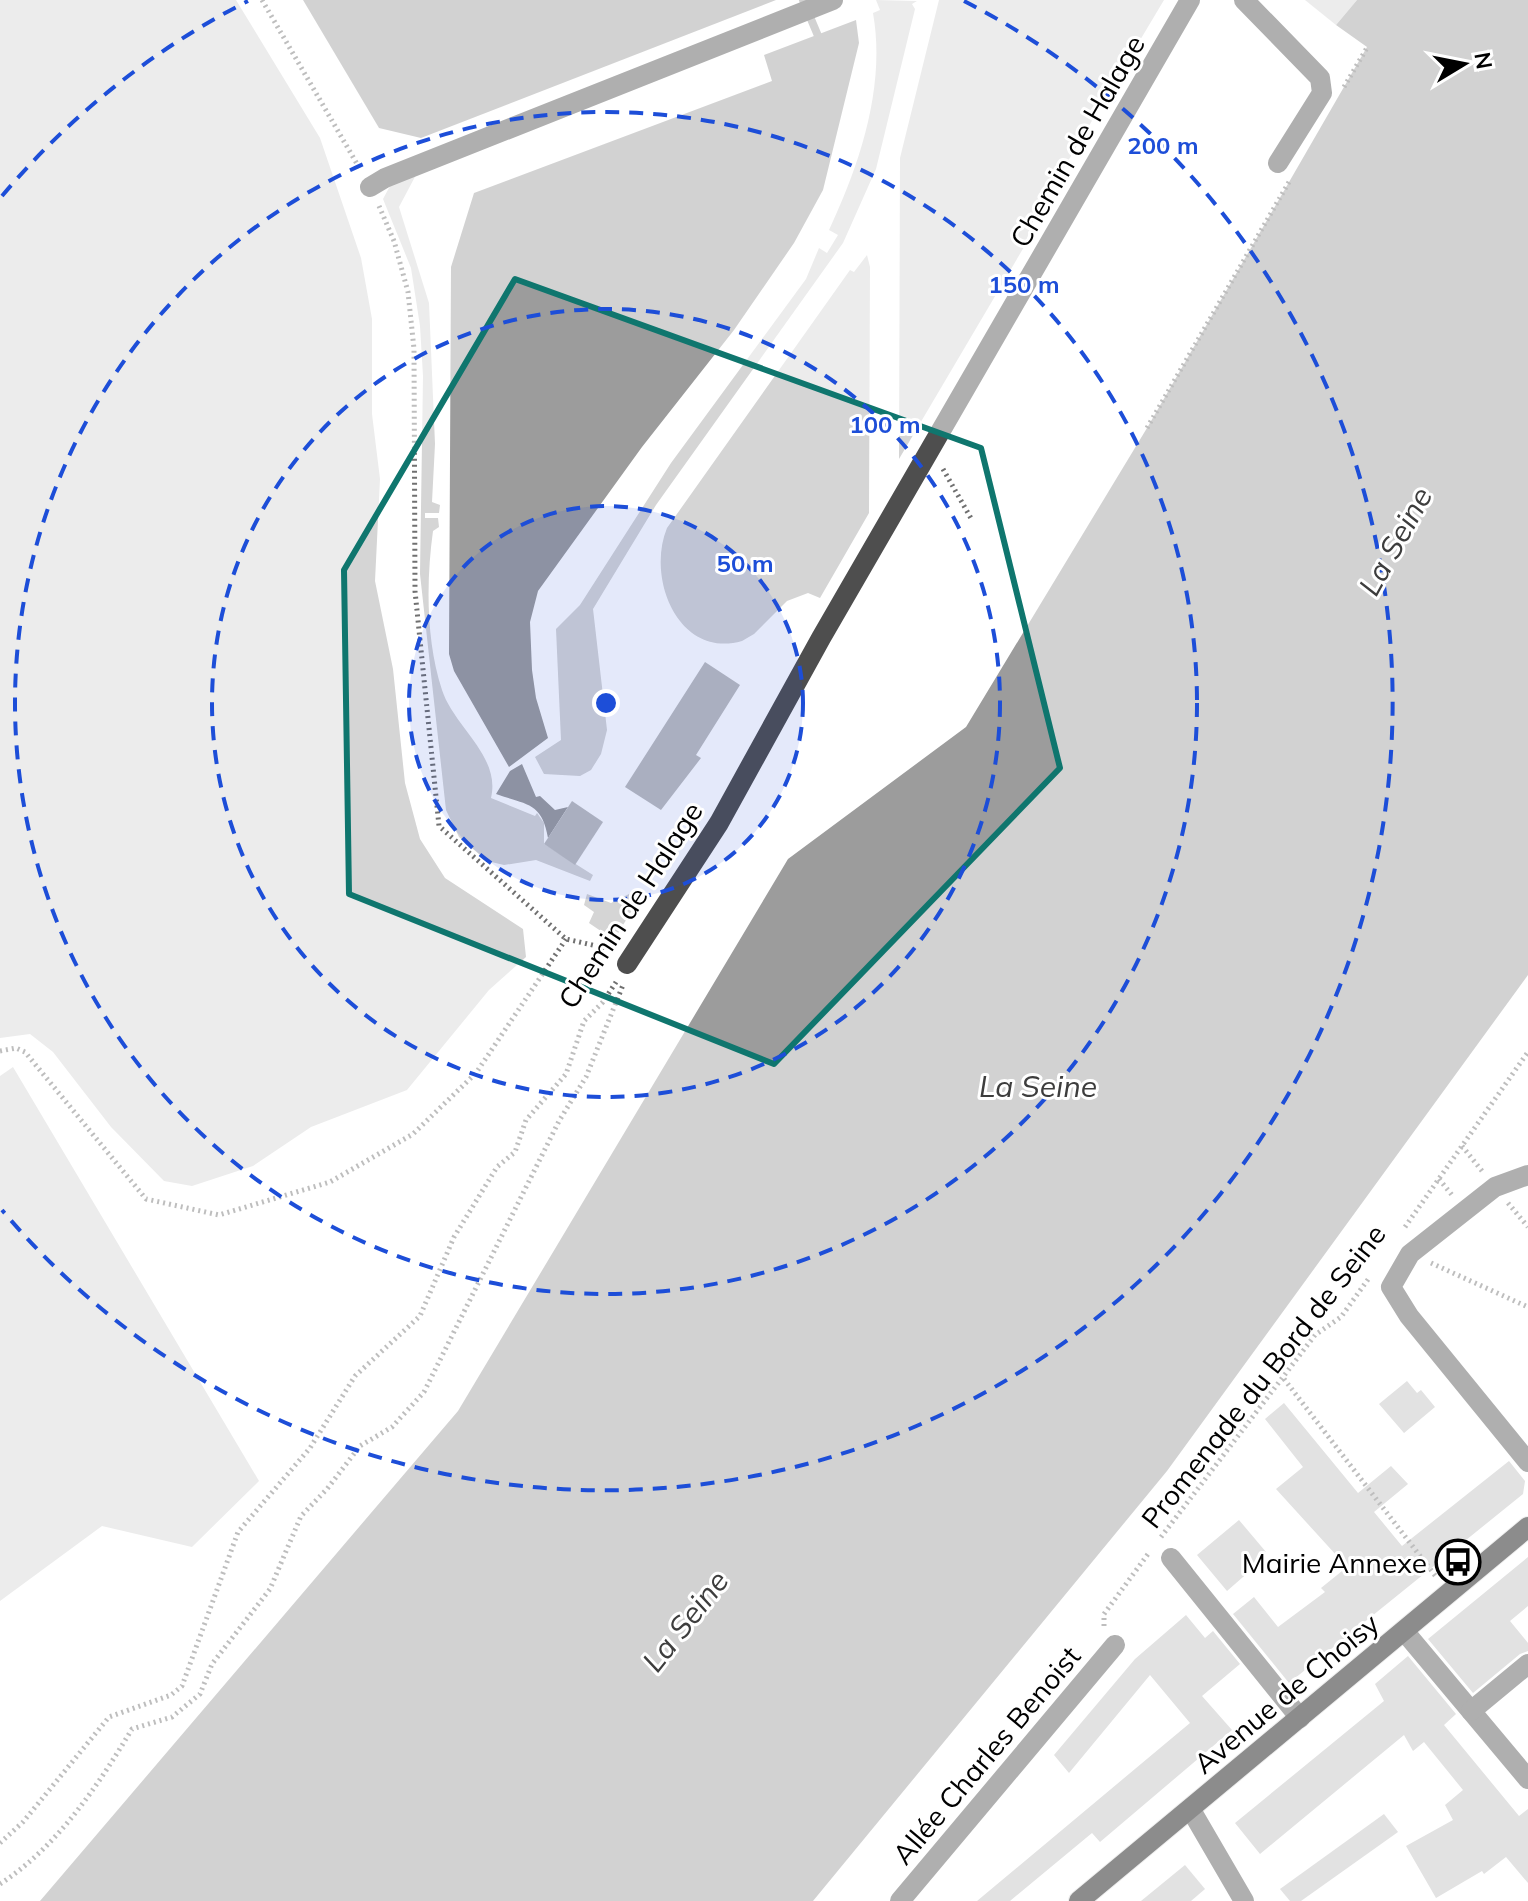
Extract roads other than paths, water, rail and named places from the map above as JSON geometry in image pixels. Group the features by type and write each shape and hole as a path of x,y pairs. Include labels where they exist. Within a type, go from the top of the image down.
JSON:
{"main road":[{"name":"Avenue de Choisy","path":"1079,1901 1528,1527"}],"street":[{"path":"370,187 385,178 833,0"},
{"name":"Chemin de Halage","path":"627,964 719,823 931,447 1190,0"},
{"path":"1244,0 1320,78 1322,93 1287,167"},
{"path":"1528,1175 1495,1187 1404,1246 1391,1287 1409,1316 1528,1462"},
{"path":"1171,1558 1300,1718"},
{"path":"1404,1631 1528,1779"},
{"name":"Allée Charles Benoist","path":"900,1901 1113,1648"},
{"path":"1471,1711 1528,1664"},
{"path":"1191,1810 1244,1901"}],"water":[{"path":"303,0 776,0 421,138 379,128"},
{"name":"La Seine","path":"1357,0 1528,0 1528,975 1167,1471 813,1901 40,1901 458,1411 788,859 966,727 1147,428 1367,47 1336,25"},
{"path":"856,20 859,43 823,190 794,243 734,330 642,447 538,591 530,622 532,670 536,698 548,738 509,767 454,671 449,654 451,267 474,193 772,81 764,55"},
{"path":"522,764 536,797 540,796 555,810 568,807 548,838 537,811 524,803 496,794 510,771"}],"waterway":[{"path":"803,0 821,43"}],"place":[{"name":"Mairie Annexe","path":"1458,1562"}]}
